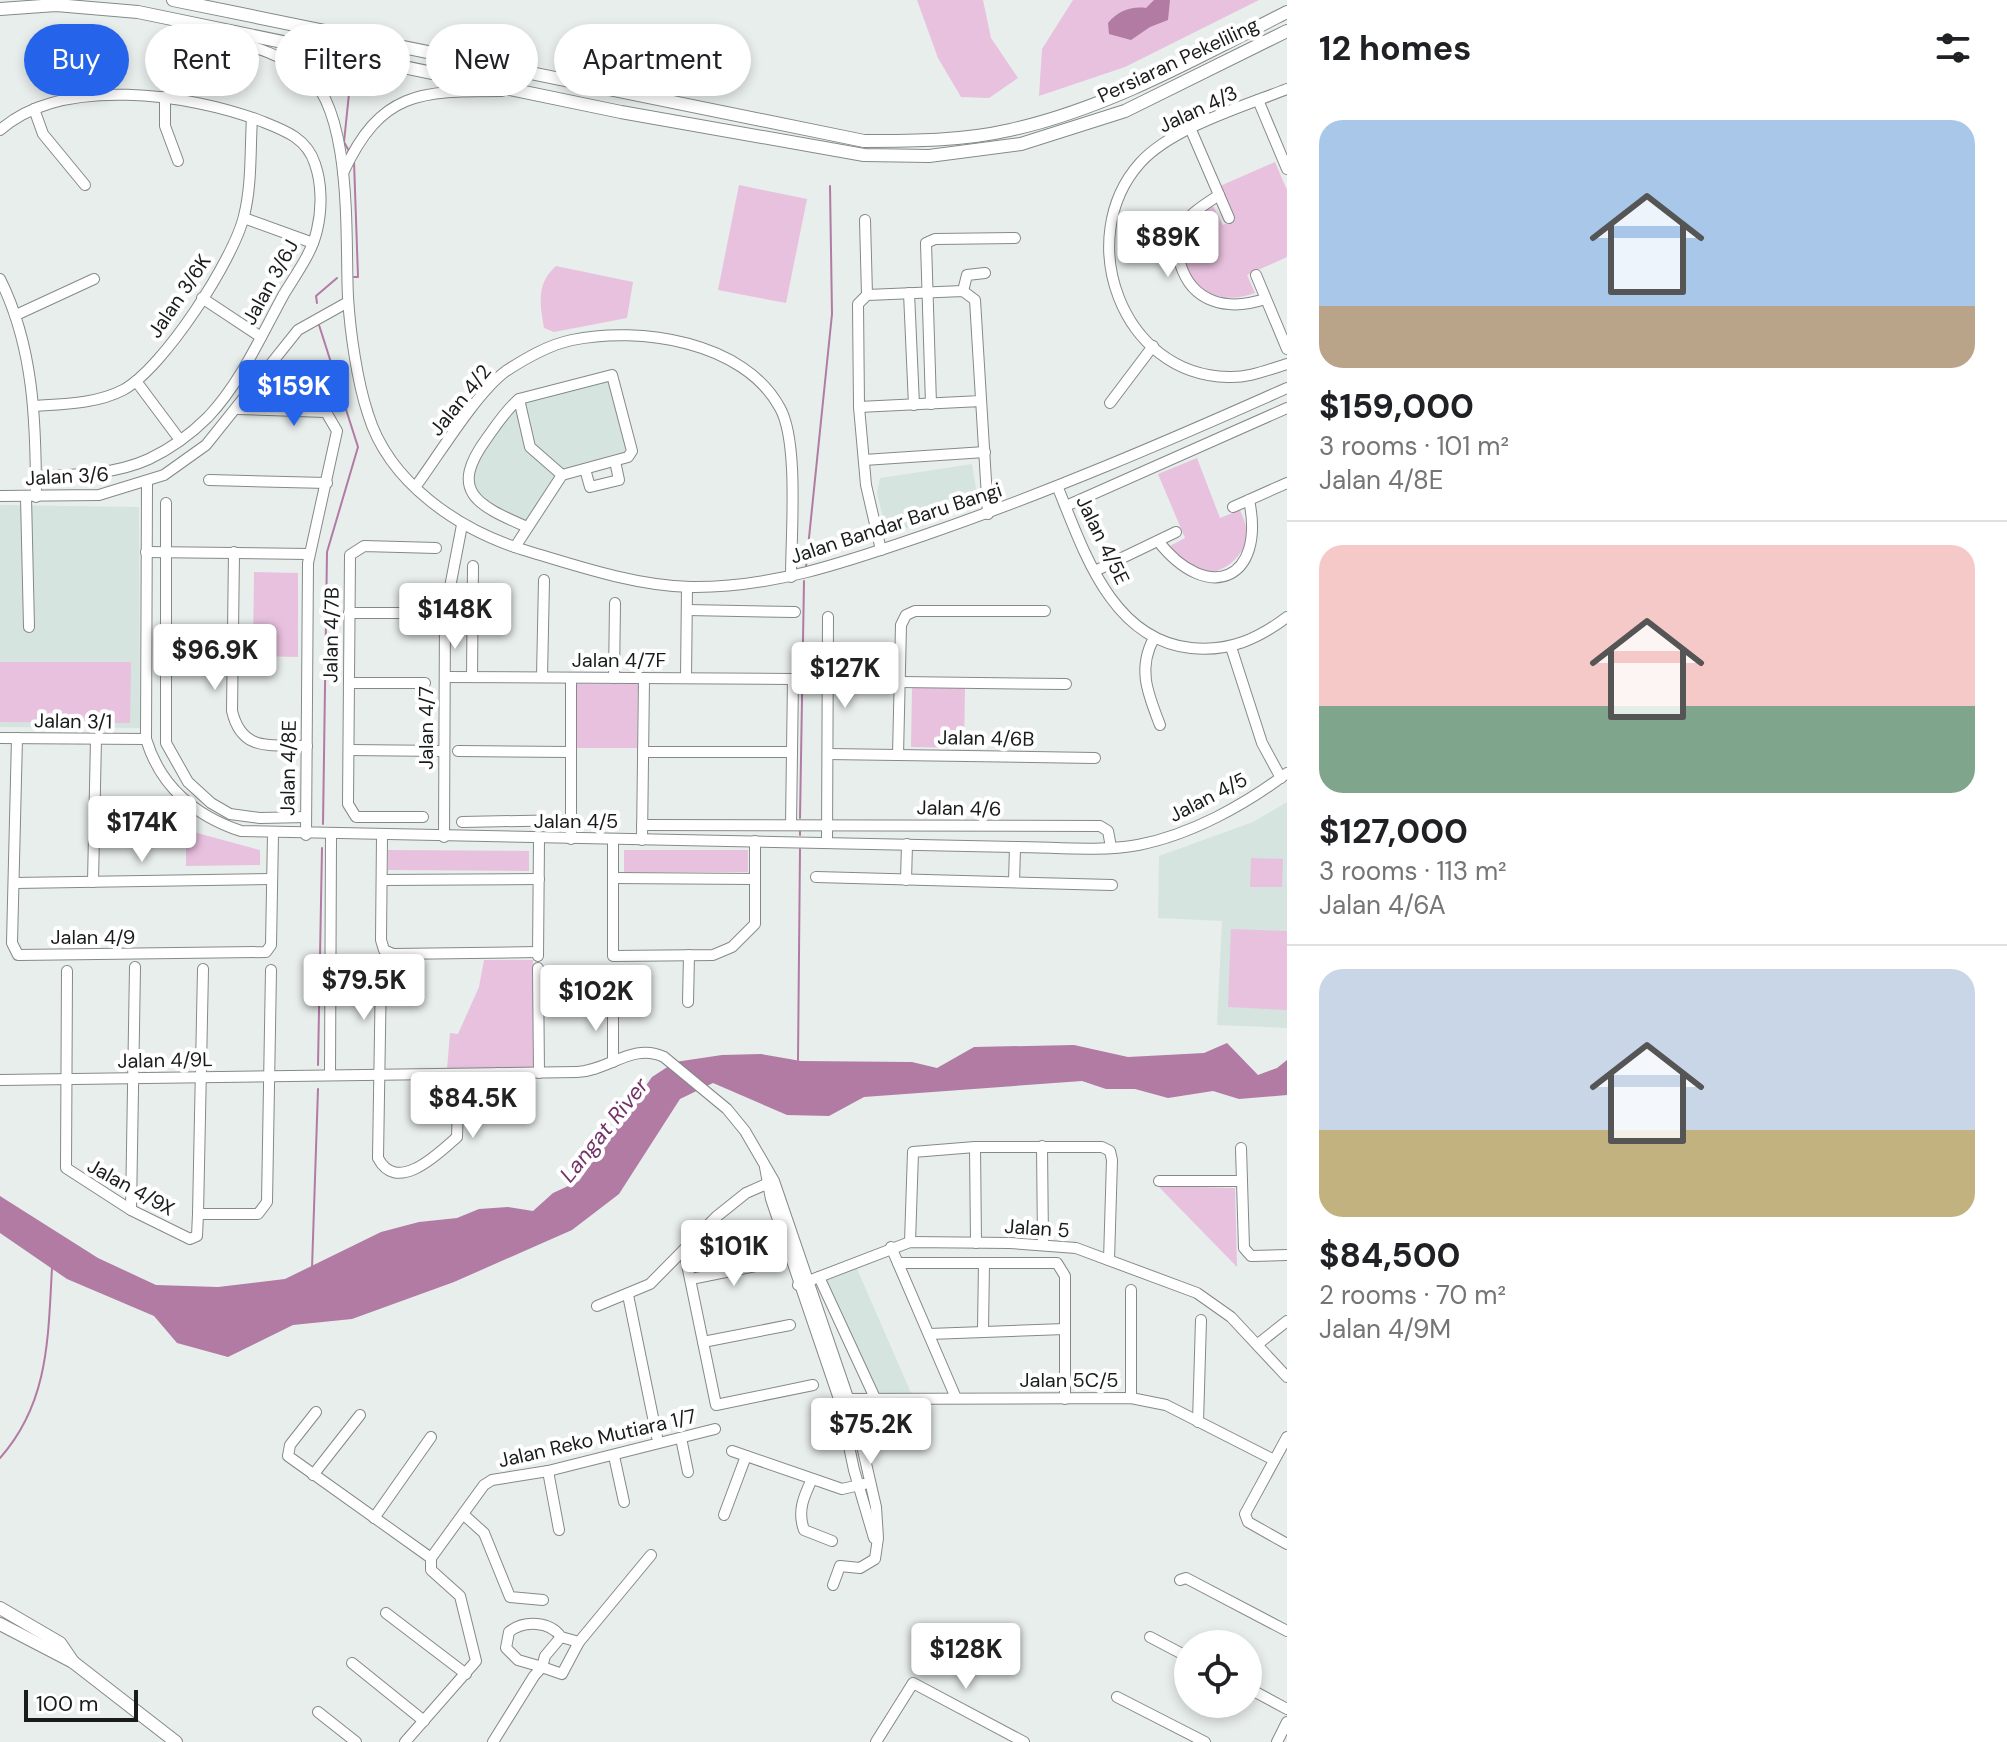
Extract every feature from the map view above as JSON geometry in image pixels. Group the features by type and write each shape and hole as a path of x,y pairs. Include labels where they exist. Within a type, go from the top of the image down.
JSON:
{"main road":[{"name":"Persiaran Pekeliling","path":"173,0 864,141 933,141 1011,130 1119,96 1287,12"},
{"name":"Persiaran Pekeliling","path":"0,9 56,5 101,7 170,18 426,71"},
{"name":"Persiaran Pekeliling","path":"538,94 726,132 864,155 929,156 1021,144 1125,111 1287,31"},
{"path":"726,132 731,124 730,116"},
{"path":"0,1608 60,1643 73,1662"},
{"path":"0,1624 73,1662 176,1742"}],"street":[{"name":"Jalan Bandar Baru Bangi","path":"170,18 303,70 321,91 329,108 343,173 348,302 367,412 387,454 416,486 462,525 515,547 617,575 687,587 791,577 881,550 1058,488 1287,388"},
{"name":"Jalan 4/3","path":"1287,89 1161,145 1139,164 1112,212 1108,261 1114,292 1131,323 1153,346 1190,369 1227,377 1252,376 1287,364"},
{"path":"343,173 365,132 382,113 408,97 426,93"},
{"path":"165,97 165,126 178,161"},
{"name":"Jalan 3/6J","path":"0,130 34,109 82,99 165,97 190,100 288,132 309,150 315,163 320,197 313,243 261,337 226,395 209,416 180,440 131,465 74,475 36,476"},
{"path":"1258,100 1287,169"},
{"path":"34,109 43,134 85,185"},
{"name":"Jalan 3/6K","path":"33,406 94,400 136,381 167,348 202,298 244,218 252,118"},
{"path":"1191,130 1229,218"},
{"path":"1219,195 1183,224 1176,248 1181,268 1196,291 1214,302 1231,306 1265,299"},
{"path":"244,218 313,243"},
{"path":"865,220 867,295"},
{"path":"931,404 926,243 935,239 1015,238"},
{"path":"963,291 967,275 985,273"},
{"path":"1256,275 1287,349"},
{"path":"0,279 16,315 33,406 36,476 31,497 29,627"},
{"path":"16,315 94,279"},
{"path":"881,550 864,460 859,407 858,304 867,295 963,291 975,300 988,514"},
{"path":"909,293 914,405"},
{"path":"202,298 261,337"},
{"name":"Jalan 3/6","path":"0,496 99,495 147,483 206,445 238,409 298,330 348,302"},
{"name":"Jalan 4/2","path":"416,486 496,380 543,349 571,340 614,335 665,339 708,350 732,362 752,376 780,407 790,445 791,577"},
{"path":"1110,403 1153,346"},
{"path":"515,547 562,475 628,457 632,451 612,375 519,399 508,408 472,458 467,481 474,498 527,527"},
{"path":"136,381 180,440"},
{"path":"519,399 530,447 562,475"},
{"path":"859,407 981,401"},
{"name":"Jalan 4/8E","path":"238,409 320,411 331,415 338,439 309,554 306,835"},
{"path":"1066,506 1287,410"},
{"path":"864,460 985,452"},
{"path":"585,469 590,487 619,480 615,461"},
{"path":"209,480 327,483"},
{"name":"Jalan 4/5","path":"147,483 146,739 162,775 192,807 227,827 273,834 331,836 1015,847 1135,846 1184,831 1232,808 1284,775"},
{"path":"1233,507 1287,483"},
{"name":"Jalan 4/5E","path":"1058,488 1095,571 1126,617 1154,638 1175,646 1231,647 1258,637 1287,617"},
{"path":"1158,541 1173,562 1191,574 1212,578 1226,574 1244,563 1252,547 1249,500"},
{"path":"166,503 166,743 177,765 200,794 230,814 260,818 306,817"},
{"name":"Jalan 4/7","path":"444,837 445,613 462,525"},
{"path":"1095,571 1176,532"},
{"name":"Jalan 4/7B","path":"423,817 356,817 348,804 350,555 364,546 436,548"},
{"path":"146,552 309,554"},
{"path":"234,552 232,711 236,729 246,741 257,744 307,746"},
{"path":"472,677 473,566"},
{"path":"542,677 544,580"},
{"path":"686,678 687,587"},
{"path":"614,678 615,603"},
{"path":"687,610 795,612"},
{"path":"898,755 901,625 906,615 915,611 1045,611"},
{"path":"349,613 445,613"},
{"path":"827,842 828,617"},
{"path":"1154,638 1145,653 1143,674 1160,725"},
{"path":"1231,647 1262,743 1284,775"},
{"name":"Jalan 4/7F","path":"445,677 793,679 792,752"},
{"path":"571,678 571,839"},
{"path":"642,840 644,678"},
{"path":"900,682 1066,684"},
{"path":"349,683 425,683"},
{"name":"Jalan 3/1","path":"0,738 146,739"},
{"name":"Jalan 4/9","path":"17,738 12,943 18,955 255,955 266,952 271,945 273,834"},
{"path":"93,882 96,739"},
{"path":"349,750 444,751"},
{"path":"458,751 571,752"},
{"path":"643,752 792,752 791,825"},
{"name":"Jalan 4/6B","path":"828,754 1095,758"},
{"path":"462,822 571,820"},
{"name":"Jalan 4/6","path":"642,825 1100,826 1108,831 1111,847"},
{"path":"331,836 334,1075"},
{"path":"382,837 381,940 384,950 393,954 538,960"},
{"path":"539,839 539,1073"},
{"path":"613,839 613,956 723,952 755,924 755,841"},
{"path":"906,880 907,844"},
{"path":"1014,882 1015,847"},
{"path":"816,877 1112,885"},
{"path":"613,878 755,879"},
{"path":"14,883 272,879"},
{"path":"382,880 539,879"},
{"path":"688,1002 689,955"},
{"path":"131,1210 135,967"},
{"path":"203,969 198,1214 258,1214 265,1209 271,970"},
{"path":"381,970 378,1158 392,1171 416,1170 457,1137 459,1074"},
{"path":"66,1079 67,971"},
{"path":"613,971 613,1062"},
{"name":"Jalan 4/9L","path":"0,1080 594,1071 645,1052 664,1057 727,1109 763,1180"},
{"path":"498,1073 498,1118"},
{"name":"Jalan 4/9X","path":"66,1079 66,1168 131,1210 193,1240 197,1232 198,1214"},
{"path":"1042,1146 1043,1244"},
{"path":"975,1147 976,1243"},
{"path":"910,1242 913,1152 975,1147 1102,1147 1110,1151 1109,1260"},
{"path":"1241,1148 1244,1248 1251,1256 1287,1255"},
{"path":"763,1180 771,1199"},
{"path":"763,1180 844,1399 877,1544 875,1559 860,1568 840,1566 833,1585"},
{"path":"597,1306 650,1284 716,1217 763,1180"},
{"path":"763,1180 803,1283"},
{"path":"1159,1181 1242,1181"},
{"path":"723,1233 736,1270"},
{"name":"Jalan 5","path":"803,1283 910,1242 1043,1244 1076,1248 1197,1293 1216,1304 1287,1377"},
{"path":"891,1247 956,1398"},
{"path":"684,1250 716,1405 813,1385"},
{"path":"691,1279 771,1263"},
{"path":"898,1263 1057,1263 1065,1276 1065,1399"},
{"path":"983,1330 984,1263"},
{"path":"819,1277 875,1398"},
{"path":"1131,1290 1131,1398"},
{"path":"628,1295 657,1437"},
{"path":"1198,1422 1201,1320"},
{"path":"1258,1344 1287,1321"},
{"path":"703,1342 790,1325"},
{"path":"929,1334 1065,1329"},
{"name":"Jalan 5C/5","path":"844,1399 1131,1398 1161,1403 1274,1460"},
{"path":"316,1412 290,1445 288,1456 431,1558 431,1570 460,1596 476,1661 405,1742"},
{"path":"313,1475 360,1415"},
{"name":"Jalan Reko Mutiara 1/7","path":"431,1558 484,1485 492,1480 614,1456 715,1429"},
{"path":"374,1518 431,1437"},
{"path":"1287,1437 1246,1518 1287,1544"},
{"path":"681,1438 688,1472"},
{"path":"732,1451 842,1489 864,1484"},
{"path":"614,1456 624,1502"},
{"path":"724,1515 746,1456"},
{"path":"548,1471 559,1530"},
{"path":"812,1479 802,1501 800,1519 804,1530 832,1541"},
{"path":"464,1515 484,1533 510,1597 543,1600"},
{"path":"579,1642 561,1637 556,1629 544,1624 525,1625 509,1632 506,1648 510,1655 562,1674 579,1642 651,1555"},
{"path":"1180,1580 1186,1578 1287,1631"},
{"path":"386,1613 466,1674"},
{"path":"493,1742 542,1667 545,1656 561,1637"},
{"path":"1150,1637 1174,1650"},
{"path":"352,1663 424,1721"},
{"path":"876,1742 909,1686 917,1683 1024,1742"},
{"path":"1262,1696 1287,1709"},
{"path":"1117,1697 1202,1741"},
{"path":"318,1712 356,1742"},
{"path":"1277,1742 1287,1722"}],"shaded area":[{"path":"917,0 983,0 991,38 1018,78 989,98 961,97 938,58"},
{"path":"1073,0 1259,0 1125,67 1039,96 1042,49"},
{"path":"1154,0 1170,0 1168,20 1150,27 1131,40 1109,34 1108,23 1116,15 1130,9 1146,8"},
{"path":"1275,162 1287,190 1287,257 1247,275 1255,293 1232,298 1212,294 1196,284 1186,270 1181,253 1183,236 1194,219 1213,206 1223,225 1235,220 1220,186"},
{"path":"739,185 807,199 786,303 718,290"},
{"path":"556,266 633,282 627,318 554,332 544,328 542,287"},
{"path":"610,378 628,450 625,454 562,471 525,522 476,496 471,469 510,410 522,400"},
{"path":"1197,458 1220,518 1240,510 1247,531 1246,542 1237,557 1223,568 1206,573 1190,568 1170,546 1185,538 1158,474"},
{"path":"972,464 976,489 970,506 887,535 877,493 880,478"},
{"path":"0,505 139,507 140,728 0,727"},
{"path":"254,572 298,573 298,657 253,656"},
{"path":"0,662 131,662 130,723 0,722"},
{"path":"575,684 638,684 637,748 574,748"},
{"path":"912,687 965,688 964,748 911,747"},
{"path":"1287,802 1287,1028 1217,1025 1222,921 1158,918 1159,856 1253,822"},
{"path":"186,830 260,850 260,865 186,866"},
{"path":"388,850 529,851 529,871 388,870"},
{"path":"624,850 748,850 748,872 624,872"},
{"path":"1251,858 1283,859 1282,887 1250,887"},
{"path":"1231,929 1287,931 1287,1010 1228,1007"},
{"path":"484,960 533,960 533,1067 447,1069 450,1033 458,1034 479,987"},
{"path":"1227,1043 1258,1075 1277,1068 1287,1060 1287,1095 1239,1099 1213,1091 1168,1098 1135,1089 1106,1089 1082,1081 864,1097 829,1116 787,1115 713,1083 680,1099 619,1194 572,1230 454,1282 352,1319 293,1325 228,1357 177,1343 154,1316 67,1279 0,1233 0,1196 98,1258 156,1285 218,1287 285,1279 381,1232 419,1222 457,1218 479,1209 508,1207 533,1211 553,1193 579,1181 652,1077 675,1062 722,1055 761,1054 801,1061 912,1062 937,1068 974,1047 1074,1045 1128,1057 1204,1053"},
{"path":"1158,1186 1235,1188 1237,1267"},
{"path":"855,1264 911,1393 876,1393 823,1278"}],"waterway":[{"path":"349,96 344,142 349,151"},
{"path":"354,161 358,277 354,277"},
{"path":"806,567 832,314 830,186"},
{"path":"317,303 316,296 337,278"},
{"path":"319,325 358,447 327,552 323,824"},
{"path":"800,818 804,581"},
{"path":"318,1065 322,848"},
{"path":"798,1060 800,849"},
{"path":"312,1268 318,1089"},
{"path":"0,1458 16,1437 37,1392 47,1344 52,1268"}],"water label":[{"name":"Langat River","path":"604,1130"}]}
